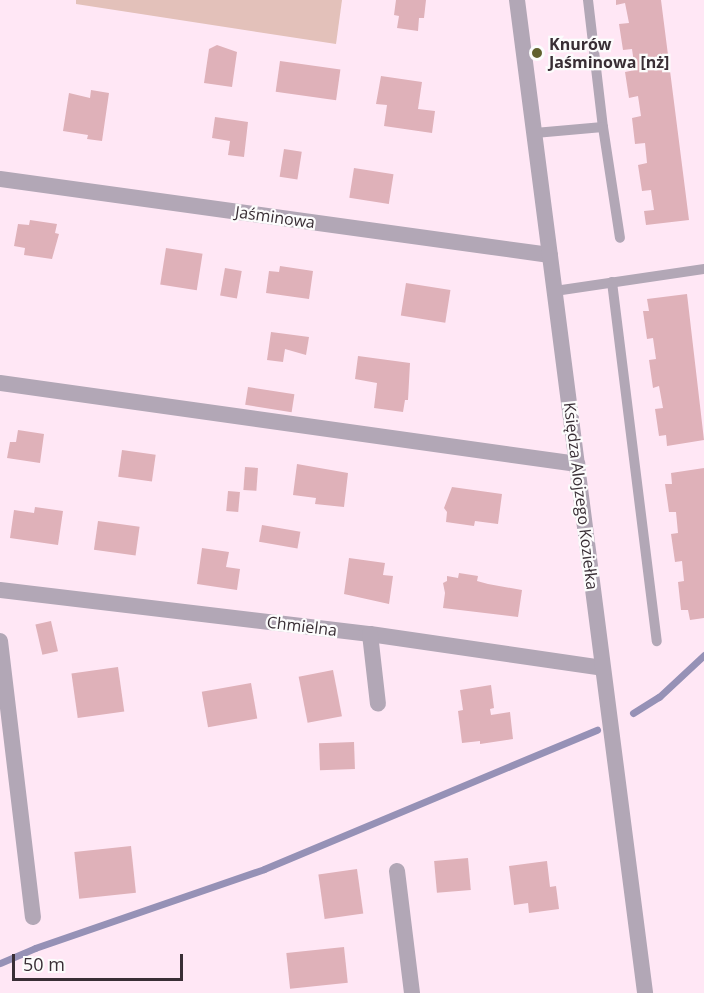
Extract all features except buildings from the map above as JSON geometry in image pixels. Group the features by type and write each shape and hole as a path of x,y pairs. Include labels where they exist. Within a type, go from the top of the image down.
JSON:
{"street":[{"name":"Księdza Alojzego Koziełka","path":"517,0 645,993"},
{"name":"Jaśminowa","path":"0,178 550,255"},
{"path":"0,383 577,464"},
{"name":"Chmielna","path":"0,590 370,634 603,668"},
{"path":"370,634 378,704"},
{"path":"0,641 33,916"},
{"path":"397,871 412,993"}],"lane":[{"path":"588,0 603,127 620,238"},
{"path":"534,134 603,127"},
{"path":"555,291 704,269"},
{"path":"612,282 657,641"}],"shaded area":[{"path":"76,0 342,0 336,44 76,4"}],"waterway":[{"path":"633,713 659,697 704,655"},
{"path":"0,963 35,948 264,869 597,730"}],"place":[{"name":"Knurów Jaśminowa [nż]","path":"537,53"}]}
